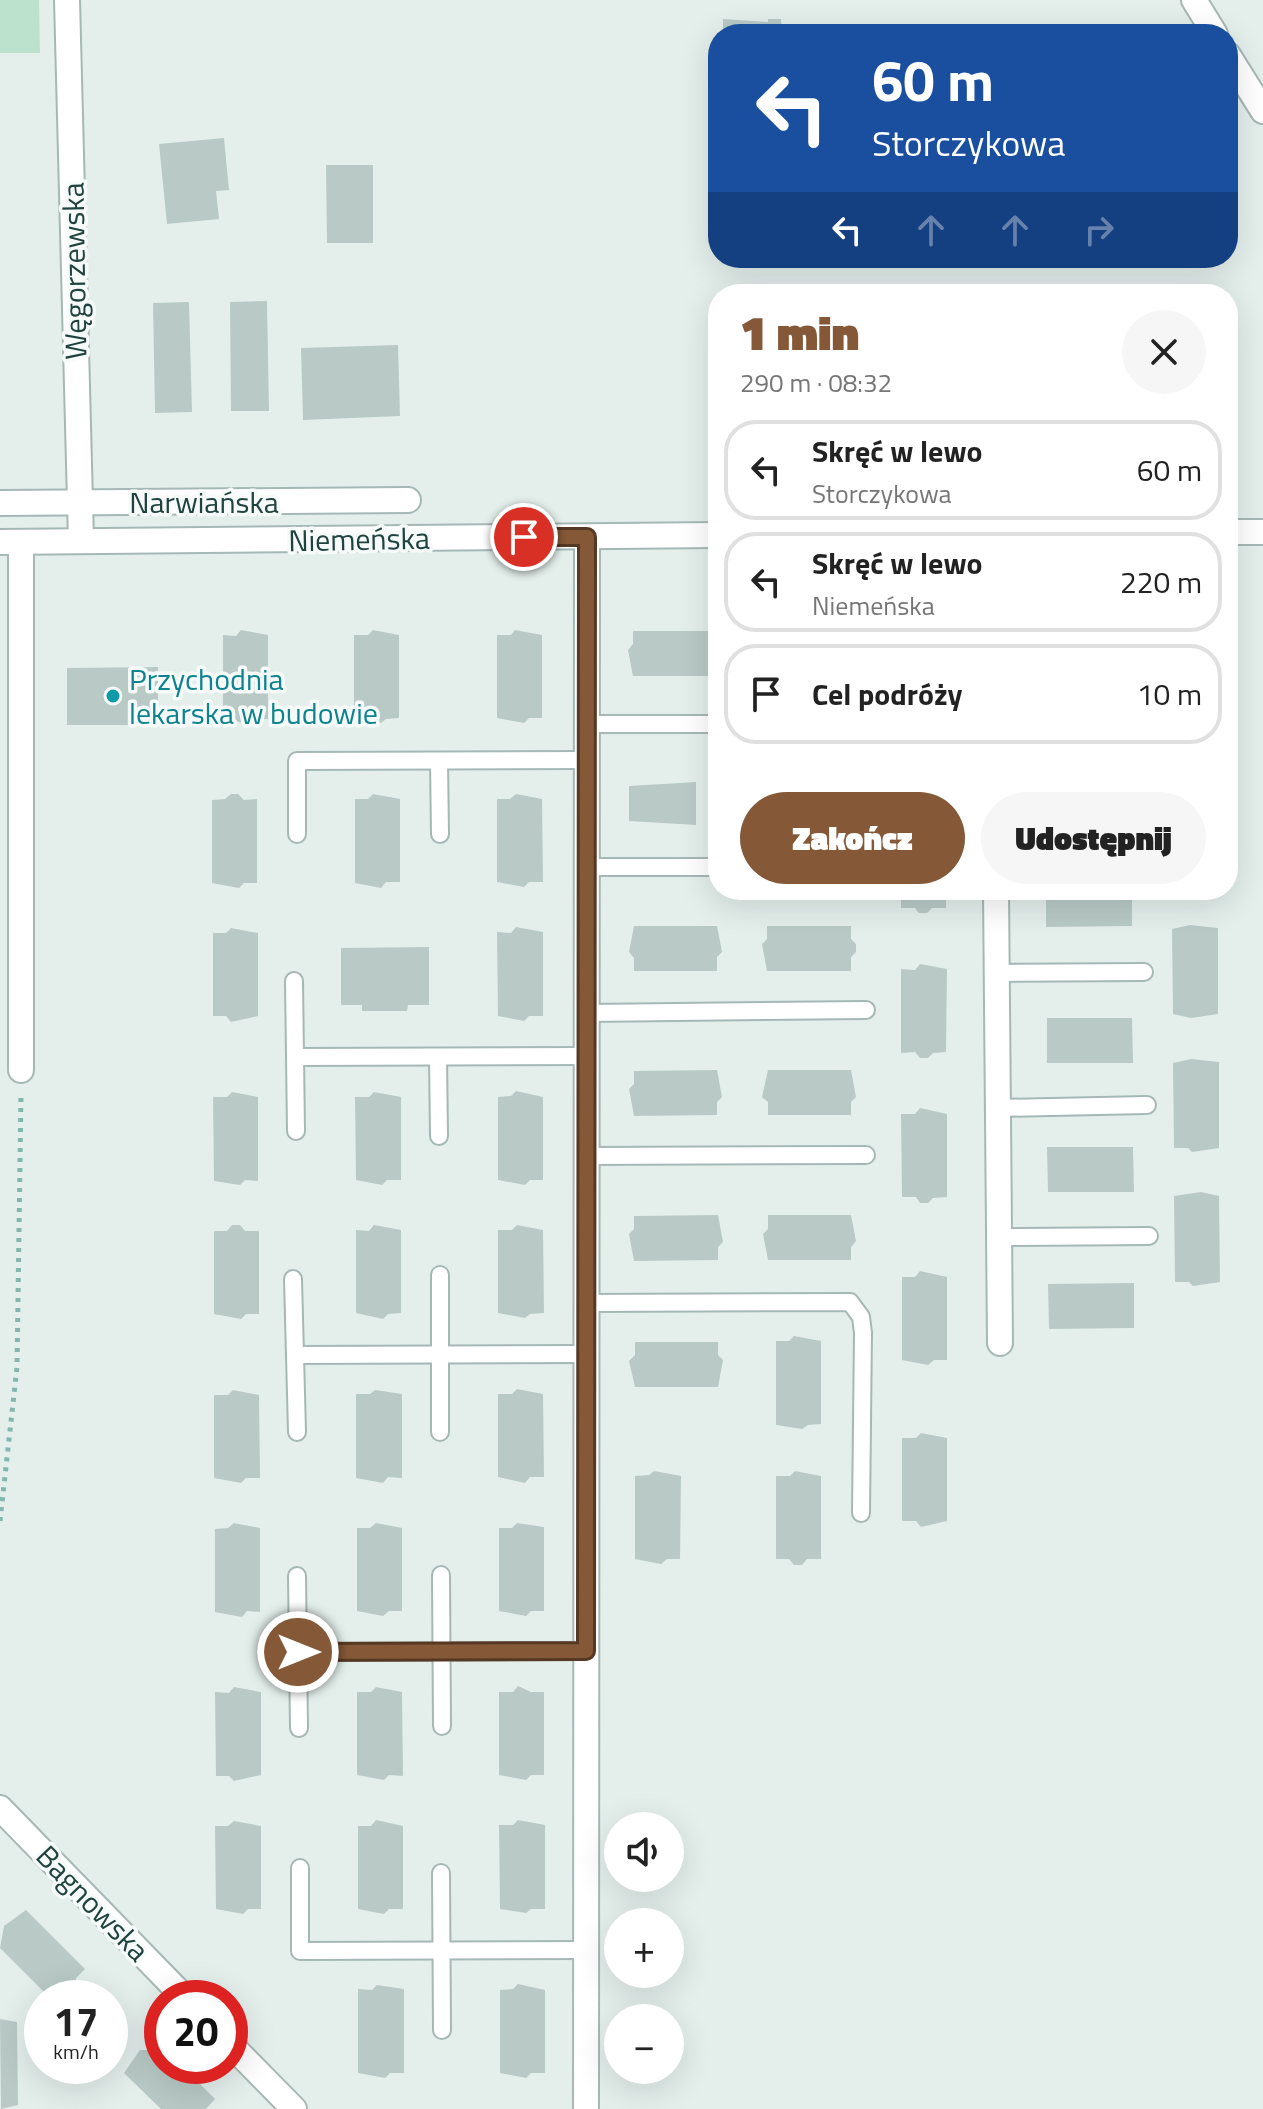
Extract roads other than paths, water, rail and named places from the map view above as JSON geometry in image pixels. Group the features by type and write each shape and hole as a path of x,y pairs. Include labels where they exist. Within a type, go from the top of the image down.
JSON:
{"street":[{"name":"Węgorzewska","path":"67,0 81,541"},
{"path":"1194,0 1209,24"},
{"path":"1238,71 1263,111"},
{"name":"Narwiańska","path":"0,503 408,500"},
{"path":"1238,532 1263,532"},
{"name":"Niemeńska","path":"10,542 708,535"},
{"path":"586,2109 587,537"},
{"path":"10,542 21,1070"},
{"path":"996,900 1000,1343"},
{"name":"Bagnowska","path":"0,1808 167,1980"},
{"path":"248,2062 294,2109"}],"lane":[{"path":"587,724 708,724"},
{"path":"297,834 297,761 587,760"},
{"path":"439,761 440,834"},
{"path":"587,867 708,867"},
{"path":"997,973 1144,972"},
{"path":"294,981 296,1131"},
{"path":"587,1013 866,1010"},
{"path":"295,1057 587,1056"},
{"path":"438,1057 439,1136"},
{"path":"998,1108 1147,1105"},
{"path":"587,1156 866,1155"},
{"path":"1000,1237 1149,1236"},
{"path":"440,1275 440,1432"},
{"path":"293,1279 297,1432"},
{"path":"587,1303 850,1302 861,1317 863,1333 861,1513"},
{"path":"295,1355 587,1354"},
{"path":"441,1575 442,1726"},
{"path":"297,1576 299,1728"},
{"path":"298,1652 586,1651"},
{"path":"300,1868 300,1951 586,1950"},
{"path":"441,1873 442,2030"}],"place":[{"name":"Przychodnia lekarska w budowie","path":"113,696"}]}
